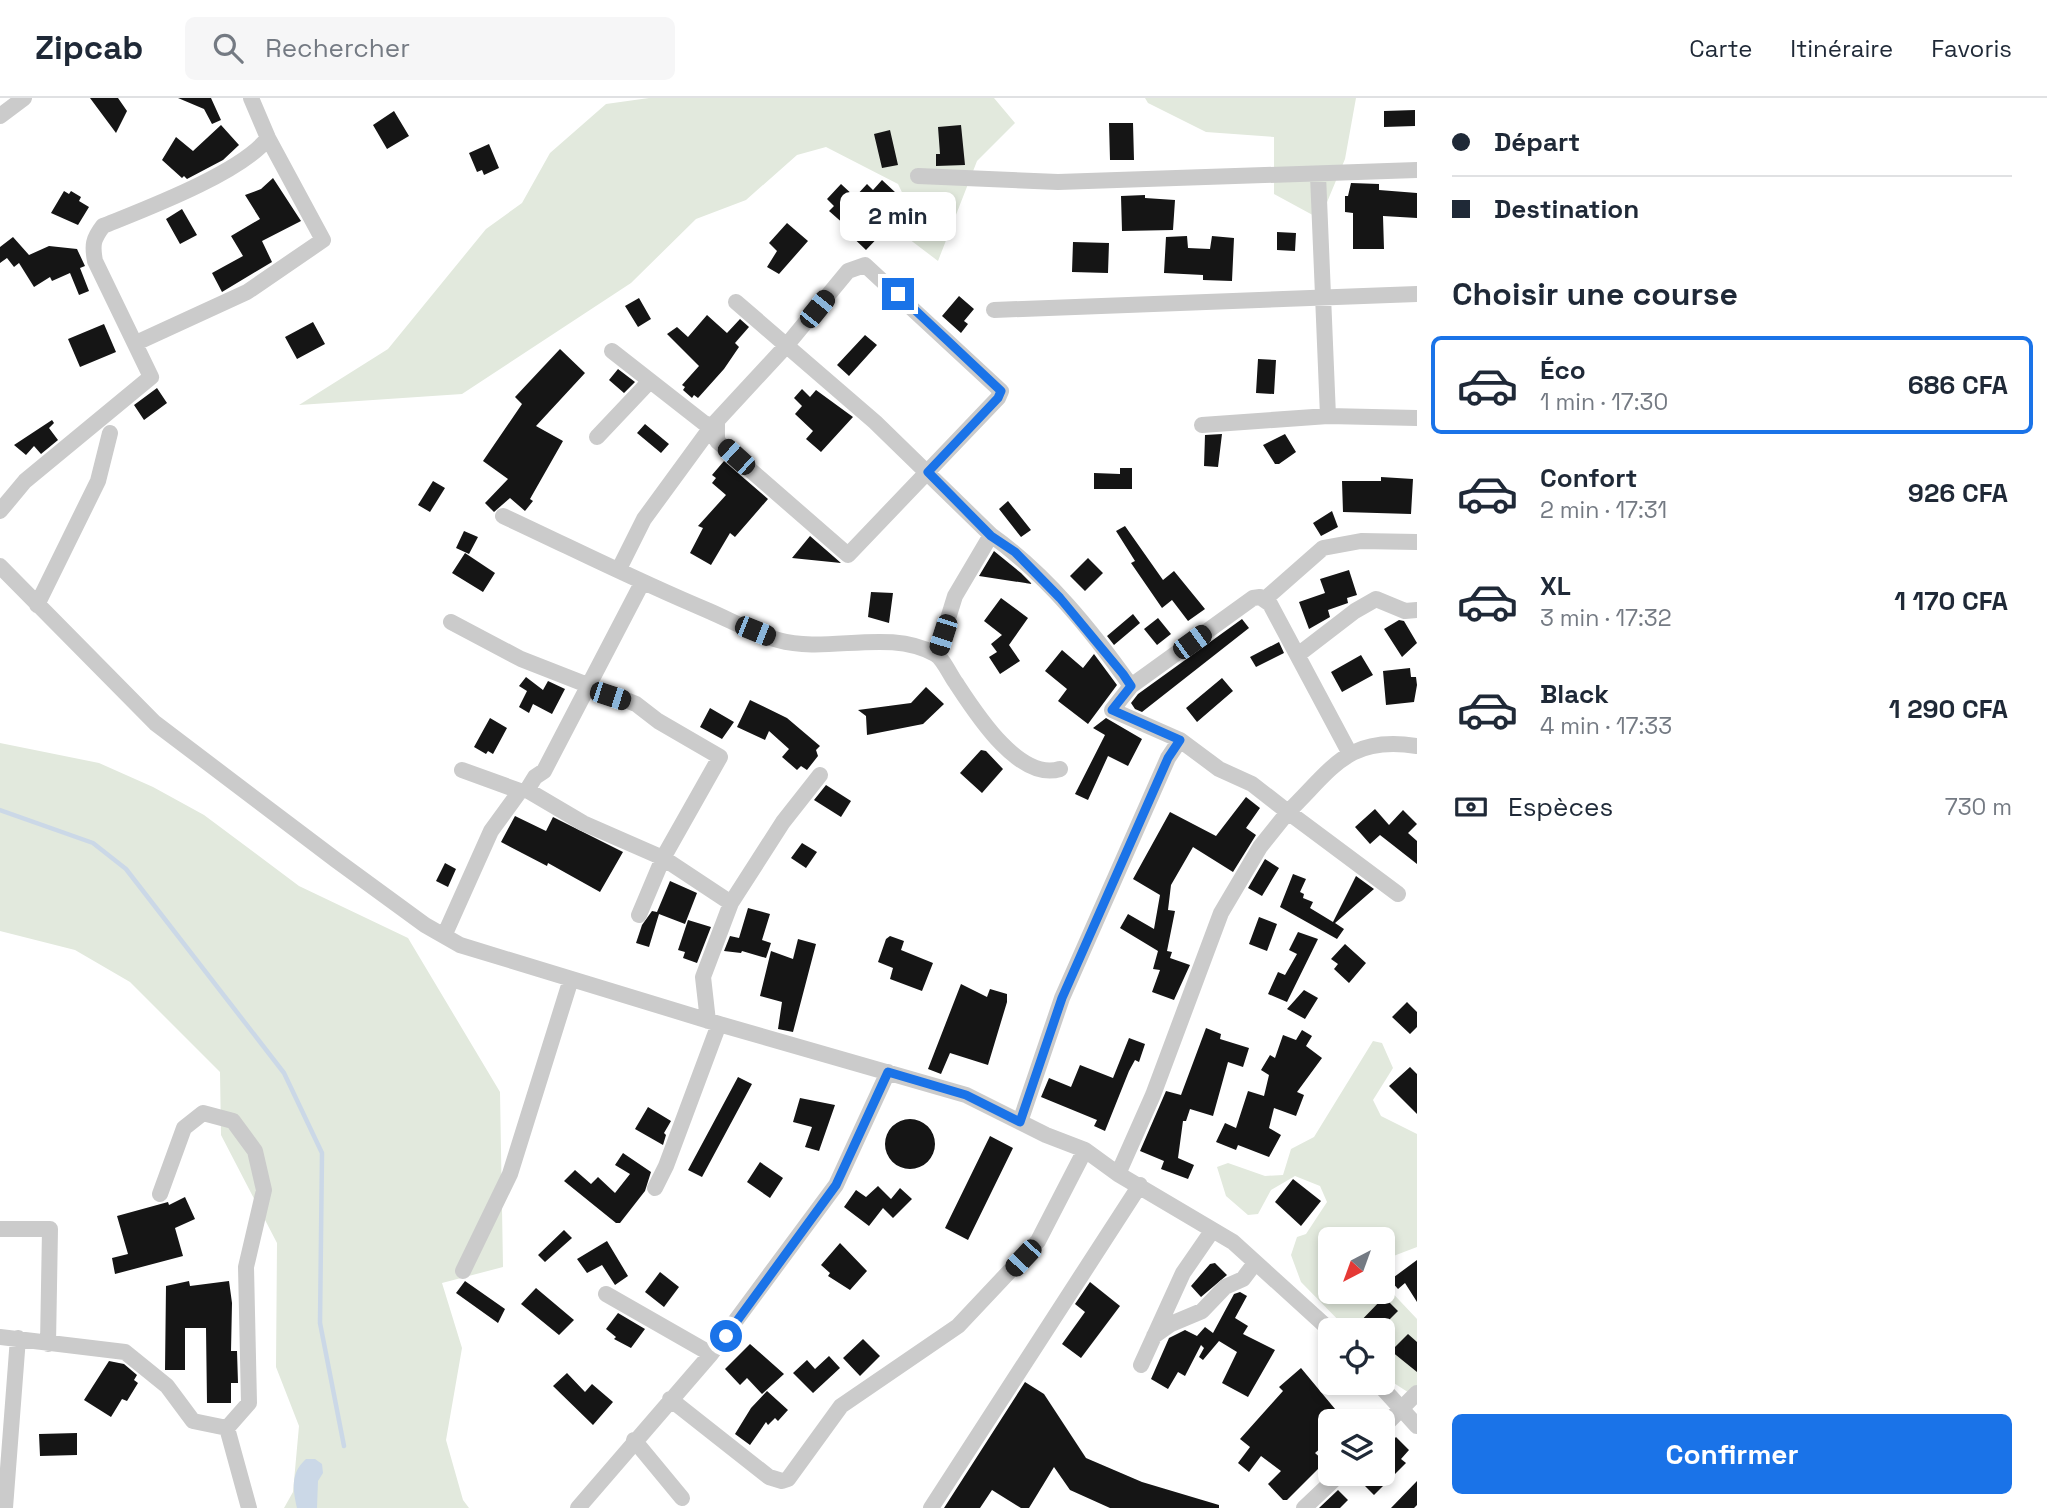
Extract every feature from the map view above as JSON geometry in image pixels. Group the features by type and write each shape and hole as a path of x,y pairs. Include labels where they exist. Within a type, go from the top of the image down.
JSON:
{"street":[{"path":"0,116 24,98"},
{"path":"135,343 247,292 323,240 268,138 251,98"},
{"path":"0,511 25,481 152,377 95,261 92,245 95,236 103,226 182,193 224,171 268,138"},
{"path":"919,176 1058,182 1318,175 1348,170 1417,170"},
{"path":"1318,175 1328,416"},
{"path":"612,351 649,382 714,424 717,441 848,555 998,398 1001,391 865,265 848,271 786,346 714,424 644,519 619,569"},
{"path":"994,310 1417,294"},
{"path":"736,302 842,392 928,472 991,536 1015,552 1060,598 1131,686"},
{"path":"597,437 649,382"},
{"path":"1202,425 1328,416 1417,418"},
{"path":"37,604 98,481 110,433"},
{"path":"503,516 619,569 642,583 778,640 824,646 899,642 937,654 997,740 1027,765 1048,771 1060,769"},
{"path":"937,654 955,596 991,536"},
{"path":"1398,894 1252,784 1219,769 1180,740 1112,710 1131,686 1253,598 1265,599 1322,548 1361,541 1417,542"},
{"path":"0,566 173,737 347,868 444,936 494,957 966,1095 1085,1150 1118,1174 1233,1242 1320,1318"},
{"path":"444,936 491,831 535,777 544,771 642,583"},
{"path":"1265,599 1299,654 1349,752"},
{"path":"1299,654 1355,611 1376,599 1405,611 1417,610"},
{"path":"451,622 521,659 588,688 636,704 658,721 720,757 663,858 639,915"},
{"path":"1020,1122 1062,998 1168,758 1180,740"},
{"path":"1118,1174 1153,1096 1221,913 1260,847 1288,812 1349,752 1380,744 1417,746"},
{"path":"462,770 524,791 583,823 663,858 731,903"},
{"path":"655,1188 666,1166 714,1023 704,977 731,903 783,822 820,775"},
{"path":"463,1272 510,1174 532,1113 571,979"},
{"path":"578,1508 711,1354 836,1185 888,1072"},
{"path":"160,1194 184,1128 203,1112 233,1121 255,1151 264,1190 246,1267 249,1403 227,1429"},
{"path":"670,1399 769,1477 782,1481 788,1479 841,1406 958,1326 1038,1241 1085,1150"},
{"path":"930,1508 1140,1185"},
{"path":"0,1229 50,1229 48,1344"},
{"path":"1141,1365 1183,1273 1212,1231"},
{"path":"1154,1336 1171,1324 1202,1311 1225,1287 1243,1279 1255,1264"},
{"path":"606,1294 711,1354"},
{"path":"0,1337 125,1352 167,1386 193,1421 227,1429"},
{"path":"5,1508 18,1338"},
{"path":"1395,1415 1417,1393"},
{"path":"1389,1395 1417,1426"},
{"path":"227,1429 249,1508"},
{"path":"635,1440 682,1499"},
{"path":"1304,1508 1327,1486"}],"shaded area":[{"path":"649,98 994,98 1015,123 977,161 938,261 909,239 910,209 898,184 826,147 797,155 746,200 696,219 631,283 462,394 299,405 388,349 486,229 522,203 550,153 606,104"},
{"path":"1145,98 1356,98 1345,159 1320,219 1274,194 1274,137 1206,132 1148,103"},
{"path":"0,743 99,763 153,787 204,815 299,886 408,938 500,1092 503,1267 442,1283 462,1348 446,1440 463,1500 469,1508 284,1508 293,1492 299,1426 276,1367 277,1243 221,1135 220,1072 130,982 75,950 0,931"},
{"path":"1373,1041 1382,1043 1393,1068 1373,1100 1381,1116 1417,1134 1417,1247 1395,1255 1395,1227 1318,1227 1318,1299 1301,1282 1291,1255 1297,1237 1306,1234 1327,1202 1320,1186 1295,1176 1271,1190 1258,1214 1248,1215 1226,1196 1217,1167 1228,1163 1265,1176 1283,1175 1291,1149 1314,1137"},
{"path":"1395,1296 1417,1319 1417,1398 1395,1384 1395,1318 1336,1318 1323,1304 1395,1304"}],"water":[{"path":"306,1459 315,1459 322,1464 317,1508 297,1508 295,1476"}],"building":[{"path":"90,98 118,98 127,111 116,133"},
{"path":"178,98 211,98 221,120 212,124 204,109"},
{"path":"1415,110 1415,126 1384,127 1384,111"},
{"path":"394,111 409,136 387,149 373,125"},
{"path":"1109,123 1133,123 1134,160 1110,160"},
{"path":"221,125 239,145 223,160 187,179 184,176 182,178 162,160 176,137 193,151"},
{"path":"961,125 965,165 936,166 936,154 940,154 938,127"},
{"path":"890,130 898,165 882,168 874,134"},
{"path":"489,144 499,168 484,175 482,170 477,172 469,153"},
{"path":"273,178 301,221 262,241 272,262 222,292 212,273 243,256 231,236 260,219 245,195 261,189"},
{"path":"882,180 896,193 893,195 905,209 866,250 829,211 834,206 827,199 841,184 855,197 867,184 873,190"},
{"path":"1351,183 1379,184 1379,190 1417,193 1417,218 1383,216 1384,249 1353,249 1353,213 1345,212 1345,196 1348,196"},
{"path":"64,191 69,194 71,191 81,197 79,201 89,207 78,225 51,213"},
{"path":"1145,195 1145,198 1175,200 1173,230 1122,231 1121,196"},
{"path":"182,209 197,235 180,244 166,219"},
{"path":"787,223 808,241 779,274 767,267 777,251 769,243"},
{"path":"1277,232 1296,233 1295,251 1277,250"},
{"path":"1187,236 1188,248 1210,249 1212,236 1234,238 1232,281 1203,280 1203,275 1164,273 1166,237"},
{"path":"13,237 29,255 49,246 77,249 85,266 80,268 89,291 79,295 70,273 52,281 50,277 34,287 19,263 14,267 7,258 0,263 0,247"},
{"path":"1073,242 1109,243 1108,273 1072,272"},
{"path":"959,296 974,309 964,321 968,324 961,333 942,316"},
{"path":"639,298 651,319 638,327 625,306"},
{"path":"707,315 727,333 740,319 749,327 735,343 739,347 724,369 698,398 694,395 692,398 683,390 685,387 682,385 699,366 667,334 677,327 688,337"},
{"path":"313,322 325,344 297,359 285,337"},
{"path":"104,324 116,352 80,367 68,339"},
{"path":"865,335 877,345 849,376 837,365"},
{"path":"560,349 585,373 536,426 563,441 530,499 533,501 525,511 510,498 494,512 485,503 508,479 483,461 522,404 515,397"},
{"path":"1258,359 1276,360 1274,394 1256,393"},
{"path":"618,369 635,382 624,393 609,380"},
{"path":"157,388 167,403 144,420 134,405"},
{"path":"802,389 810,397 816,390 853,417 821,452 806,439 813,431 795,414 802,406 794,398"},
{"path":"52,420 54,423 49,428 58,440 41,454 34,446 26,455 14,445"},
{"path":"645,424 669,444 661,453 637,433"},
{"path":"1222,434 1218,467 1204,466 1205,435"},
{"path":"1285,434 1296,452 1275,464 1263,445"},
{"path":"724,461 768,499 735,537 730,533 711,565 690,553 703,528 698,526 726,495 712,483 716,478 712,475"},
{"path":"1120,468 1132,468 1132,489 1094,489 1094,473 1120,474"},
{"path":"1381,477 1413,479 1411,514 1343,512 1342,481 1381,481"},
{"path":"433,481 445,488 430,512 418,505"},
{"path":"1008,501 1031,530 1021,537 999,509"},
{"path":"1332,511 1338,527 1321,536 1313,523"},
{"path":"1125,526 1163,580 1174,571 1205,609 1188,621 1172,600 1162,608 1131,563 1135,561 1116,531"},
{"path":"464,531 478,537 469,554 456,548"},
{"path":"810,536 841,563 792,558"},
{"path":"994,551 1021,573 1032,584 979,576"},
{"path":"465,553 495,573 483,592 452,573"},
{"path":"1088,558 1103,573 1085,591 1070,576"},
{"path":"1349,570 1357,595 1347,598 1348,603 1328,610 1330,617 1309,629 1299,602 1325,593 1320,579"},
{"path":"871,592 893,593 889,623 868,617"},
{"path":"1001,598 1028,618 1009,645 1020,661 1000,674 989,657 997,652 991,644 1002,635 984,621"},
{"path":"1133,614 1140,623 1114,645 1107,636"},
{"path":"1158,618 1171,634 1157,645 1144,629"},
{"path":"1242,619 1249,628 1142,712 1135,709 1131,703 1138,694"},
{"path":"1399,620 1404,621 1417,643 1402,657 1384,629"},
{"path":"1279,642 1284,653 1256,667 1250,657"},
{"path":"1062,650 1083,668 1094,654 1117,685 1088,724 1058,701 1067,689 1045,671"},
{"path":"1361,655 1373,675 1342,692 1331,672"},
{"path":"1410,668 1411,677 1416,677 1417,685 1414,702 1386,705 1383,671"},
{"path":"526,677 543,690 548,681 565,689 552,714 533,704 529,713 519,707 527,691 519,686"},
{"path":"1222,678 1233,691 1197,722 1186,708"},
{"path":"926,687 944,704 923,724 867,735 866,716 858,710 911,703"},
{"path":"750,700 787,718 820,746 816,750 818,756 807,770 801,766 797,770 782,757 789,749 769,731 765,740 737,727"},
{"path":"710,708 734,722 722,739 700,727"},
{"path":"490,718 507,728 493,754 488,751 486,754 474,747"},
{"path":"1106,718 1142,739 1128,766 1108,756 1088,800 1075,794 1105,735 1093,728"},
{"path":"981,750 986,751 1003,769 982,793 960,773"},
{"path":"826,785 851,801 841,817 814,800"},
{"path":"1246,797 1260,808 1246,828 1256,835 1233,872 1193,847 1171,885 1168,910 1175,911 1167,951 1172,952 1170,958 1190,965 1174,1000 1152,992 1160,970 1153,969 1158,951 1120,928 1128,914 1154,929 1160,895 1133,879 1170,812 1216,836"},
{"path":"1375,809 1389,825 1403,810 1417,824 1408,833 1417,841 1417,864 1380,835 1370,844 1355,827"},
{"path":"515,816 546,831 553,817 623,852 600,892 548,863 547,866 501,842"},
{"path":"802,843 817,852 806,868 791,858"},
{"path":"1265,859 1279,868 1262,896 1248,888"},
{"path":"445,863 456,869 448,887 436,881"},
{"path":"1293,874 1306,879 1300,892 1304,894 1303,898 1313,902 1310,908 1333,922 1356,876 1374,889 1335,923 1344,929 1337,939 1280,907"},
{"path":"670,881 697,893 685,924 659,914 649,947 636,943 642,925 652,911 657,912"},
{"path":"748,908 770,914 762,940 771,943 766,958 742,951 724,951 730,936 739,938"},
{"path":"1259,917 1277,924 1267,951 1249,944"},
{"path":"688,920 711,927 697,963 683,958 685,952 678,950"},
{"path":"1298,932 1318,939 1287,1002 1268,994 1278,972 1285,975 1297,954 1289,950"},
{"path":"890,936 904,941 901,950 933,963 922,991 890,979 893,968 878,962 886,939"},
{"path":"798,939 816,944 793,1032 778,1029 782,1002 760,996 771,951 793,959"},
{"path":"1345,944 1366,963 1349,983 1334,969 1338,964 1331,959"},
{"path":"961,984 987,997 990,989 1007,994 1007,1002 988,1065 950,1053 941,1074 928,1069"},
{"path":"1304,990 1318,998 1305,1019 1287,1009"},
{"path":"1407,1002 1417,1012 1417,1027 1410,1034 1392,1017"},
{"path":"1206,1028 1221,1034 1220,1039 1249,1048 1243,1067 1228,1062 1213,1116 1190,1109 1186,1121 1183,1121 1178,1158 1194,1165 1188,1179 1161,1169 1164,1161 1140,1151 1166,1091 1181,1095"},
{"path":"1302,1030 1312,1036 1306,1046 1322,1058 1297,1092 1304,1095 1296,1116 1274,1108 1269,1128 1281,1135 1269,1157 1238,1145 1236,1150 1216,1142 1225,1123 1236,1128 1248,1091 1264,1096 1269,1075 1261,1070 1270,1055 1275,1058 1283,1035 1296,1040"},
{"path":"1129,1038 1145,1044 1139,1062 1135,1060 1129,1071 1105,1131 1094,1126 1097,1120 1041,1097 1049,1078 1071,1087 1080,1065 1113,1078"},
{"path":"1410,1067 1417,1074 1417,1114 1389,1086"},
{"path":"738,1077 752,1084 702,1177 688,1170"},
{"path":"800,1098 835,1105 819,1151 805,1147 812,1127 793,1122"},
{"path":"648,1107 671,1121 664,1133 666,1135 663,1145 635,1129"},
{"path":"910,1119 928,1126 935,1144 928,1162 910,1169 892,1162 885,1144 892,1126"},
{"path":"990,1136 1013,1148 968,1240 945,1228"},
{"path":"623,1153 651,1172 645,1191 620,1223 616,1223 564,1181 575,1170 591,1184 598,1177 615,1193 630,1174 615,1165"},
{"path":"760,1162 783,1178 770,1198 747,1182"},
{"path":"1293,1179 1321,1201 1301,1226 1275,1202"},
{"path":"878,1186 891,1199 900,1188 912,1199 893,1218 883,1208 869,1226 844,1207 856,1190 866,1197"},
{"path":"185,1197 195,1219 175,1228 183,1256 115,1274 112,1258 128,1254 117,1216 168,1202 169,1205"},
{"path":"564,1230 572,1238 545,1262 538,1255"},
{"path":"607,1241 628,1276 615,1285 602,1265 587,1273 577,1259"},
{"path":"840,1243 867,1271 850,1290 828,1276 830,1273 821,1265"},
{"path":"1417,1260 1417,1302 1405,1283 1398,1289 1395,1286 1395,1276"},
{"path":"1215,1263 1227,1275 1201,1297 1191,1286 1210,1264"},
{"path":"660,1272 679,1287 664,1307 645,1292"},
{"path":"189,1281 190,1286 229,1281 232,1303 231,1351 237,1351 238,1383 231,1383 231,1403 207,1403 206,1328 185,1328 185,1370 165,1370 166,1286"},
{"path":"465,1281 505,1309 498,1323 456,1293"},
{"path":"1090,1282 1120,1306 1081,1358 1062,1344 1085,1312 1075,1304"},
{"path":"536,1288 574,1320 559,1335 521,1304"},
{"path":"1240,1292 1247,1296 1235,1318 1248,1326 1243,1334 1275,1350 1248,1397 1222,1383 1237,1352 1219,1341 1203,1360 1199,1357 1204,1348 1201,1345 1185,1376 1178,1372 1168,1389 1151,1379 1169,1338 1185,1330 1197,1336 1205,1327 1213,1333 1234,1294"},
{"path":"1377,1304 1391,1304 1398,1311 1391,1318 1364,1318"},
{"path":"618,1313 645,1329 631,1348 614,1339 616,1337 606,1329"},
{"path":"1408,1334 1417,1342 1417,1372 1395,1354 1395,1347"},
{"path":"863,1339 880,1356 860,1376 843,1358"},
{"path":"750,1344 784,1374 762,1394 747,1378 740,1385 725,1369"},
{"path":"829,1356 840,1368 813,1393 793,1373 807,1360 815,1369"},
{"path":"109,1361 124,1364 137,1375 134,1380 138,1383 127,1401 122,1399 111,1417 84,1400"},
{"path":"1301,1368 1318,1388 1318,1395 1323,1395 1335,1409 1318,1409 1318,1450 1315,1453 1318,1456 1318,1469 1287,1500 1283,1500 1268,1484 1281,1471 1261,1456 1249,1472 1238,1463 1250,1447 1240,1439 1283,1391 1279,1387"},
{"path":"567,1373 585,1392 592,1384 613,1402 593,1425 553,1386"},
{"path":"1025,1382 1044,1394 1086,1458 1142,1482 1219,1505 1219,1508 1110,1508 1070,1490 1054,1467 1029,1508 1021,1508 992,1490 980,1508 944,1508"},
{"path":"767,1391 788,1410 778,1421 775,1418 768,1425 766,1422 750,1445 735,1434 751,1408"},
{"path":"77,1433 77,1455 40,1456 39,1434"},
{"path":"1395,1438 1409,1450 1401,1459 1406,1463 1395,1474"},
{"path":"1417,1481 1417,1505 1414,1508 1391,1508"},
{"path":"1365,1486 1383,1486 1374,1495"},
{"path":"1338,1490 1348,1500 1340,1508 1319,1508"}],"waterway":[{"path":"0,810 93,843 126,869 284,1073 322,1153 320,1323 344,1446"}],"route":[{"path":"726,1336 836,1185 888,1072 966,1095 1020,1122 1062,998 1168,758 1180,740 1112,710 1131,686 1123,674 1060,598 1015,552 991,536 928,472 998,398 1001,391 898,294"}]}
